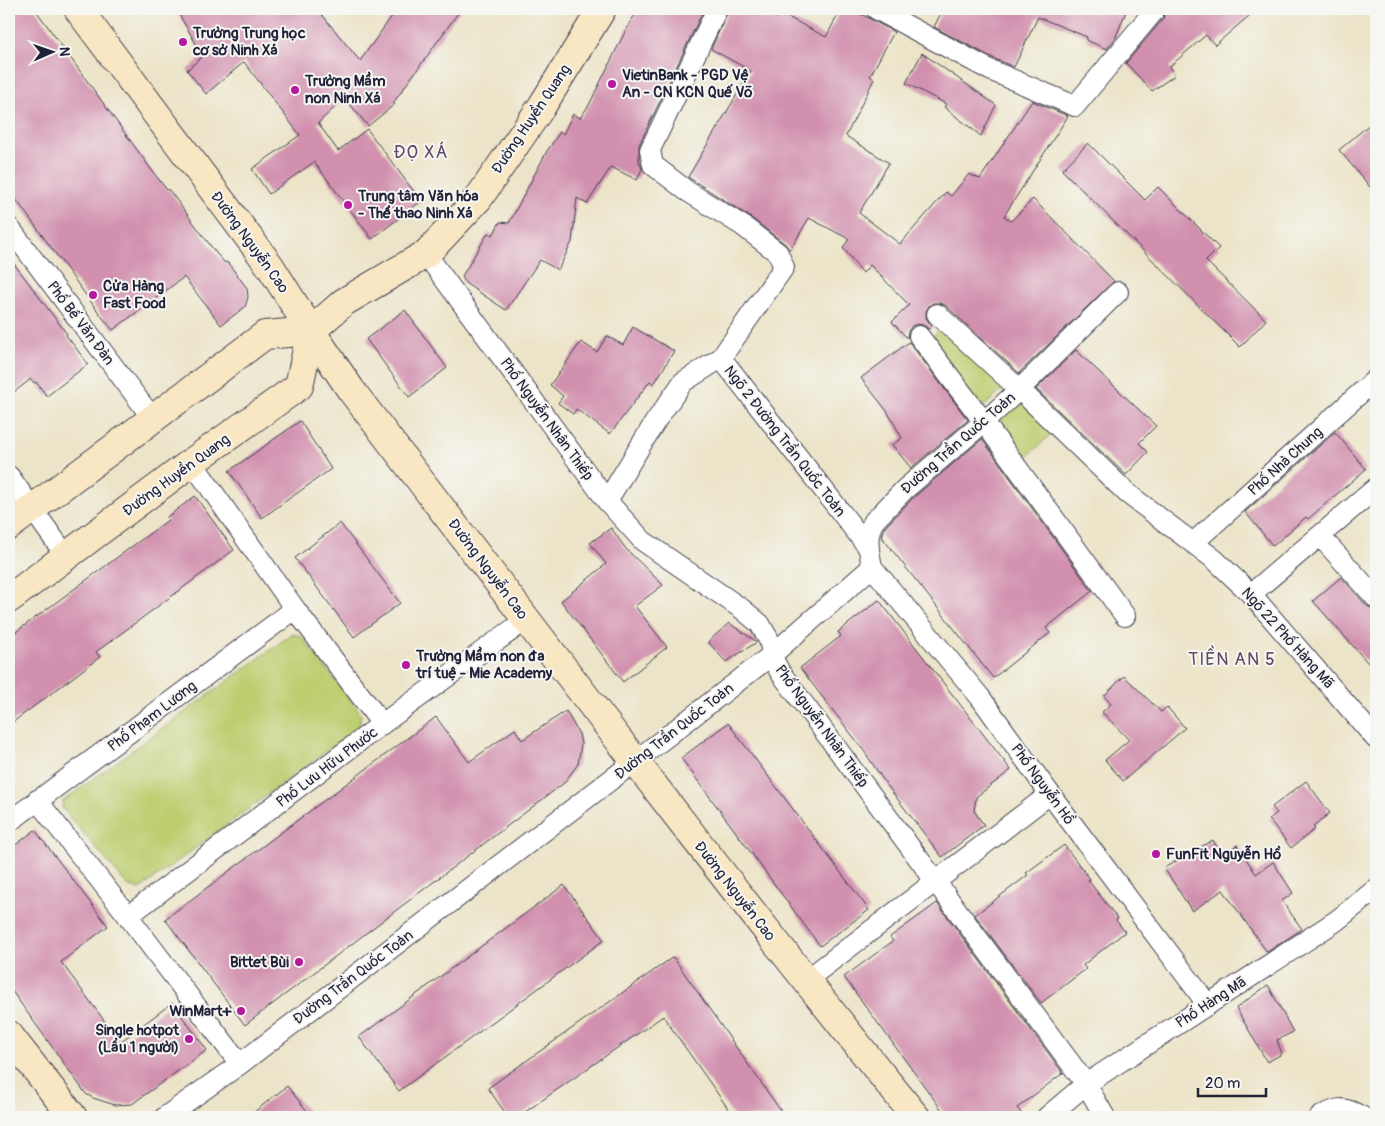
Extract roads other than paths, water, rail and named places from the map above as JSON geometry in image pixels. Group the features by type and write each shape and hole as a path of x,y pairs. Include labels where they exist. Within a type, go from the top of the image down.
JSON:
{"main road":[{"name":"Đường Nguyễn Cao","path":"78,9 270,266 351,390 634,762 805,981 916,1117"},
{"name":"Đường Huyền Quang","path":"9,599 192,462 299,386 311,331 344,302 426,254 478,199 542,106 602,9"},
{"path":"9,526 265,335 311,331"},
{"path":"9,1035 73,1117"}],"street":[{"name":"Ngõ 2 Đường Trần Quốc Toản","path":"717,9 650,150 653,165 687,191 743,226 778,253 784,267 721,358 870,557"},
{"path":"876,9 990,70 1075,106 1154,11"},
{"name":"Phố Bế Văn Đàn","path":"9,227 153,419"},
{"name":"Phố Nguyễn Nhân Thiếp","path":"426,254 607,501 643,540 742,609 760,624 769,640 772,654 780,672 1086,1084 1106,1117"},
{"name":"Đường Trần Quốc Toản","path":"165,1117 240,1064 772,654 870,557 870,527 874,521 905,489 1019,390 1118,292"},
{"name":"Ngõ 22 Phố Hàng Mã","path":"937,314 1128,494 1214,558 1251,594 1376,738"},
{"path":"919,336 1125,616"},
{"path":"607,501 655,422 683,382 721,358"},
{"name":"Phố Nhà Chung","path":"1193,544 1376,379"},
{"path":"192,462 295,609 382,724"},
{"path":"9,476 66,556"},
{"path":"1251,594 1376,488"},
{"path":"1320,536 1376,598"},
{"name":"Phố Nguyễn Hồ","path":"870,557 980,697 1208,1005"},
{"name":"Phố Phạm Lương","path":"9,822 295,609"},
{"name":"Phố Lưu Hữu Phước","path":"128,916 382,724 526,619"},
{"path":"805,981 1050,794"},
{"path":"37,800 240,1064"},
{"name":"Phố Hàng Mã","path":"1047,1117 1086,1084 1336,921 1376,889"},
{"path":"1320,1117 1335,1109 1346,1109 1363,1117"}],"place":[{"name":"Trường Trung học cơ sở Ninh Xá","path":"183,42"},
{"name":"VietinBank - PGD Vệ An - CN KCN Quế Võ","path":"612,84"},
{"name":"Trường Mầm non Ninh Xá","path":"295,90"},
{"name":"Trung tâm Văn hóa - Thể thao Ninh Xá","path":"348,205"},
{"name":"Cửa Hàng Fast Food","path":"93,295"},
{"name":"Trường Mầm non đa trí tuệ - Mie Academy","path":"406,665"},
{"name":"FunFit Nguyễn Hồ","path":"1156,854"},
{"name":"Bittet Bùi","path":"299,962"},
{"name":"WinMart+","path":"241,1011"},
{"name":"Single hotpot (Lẩu 1 người)","path":"189,1039"}],"district":[{"name":"ĐỌ XÁ","path":"421,152"},
{"name":"TIỀN AN 5","path":"1232,659"}]}
